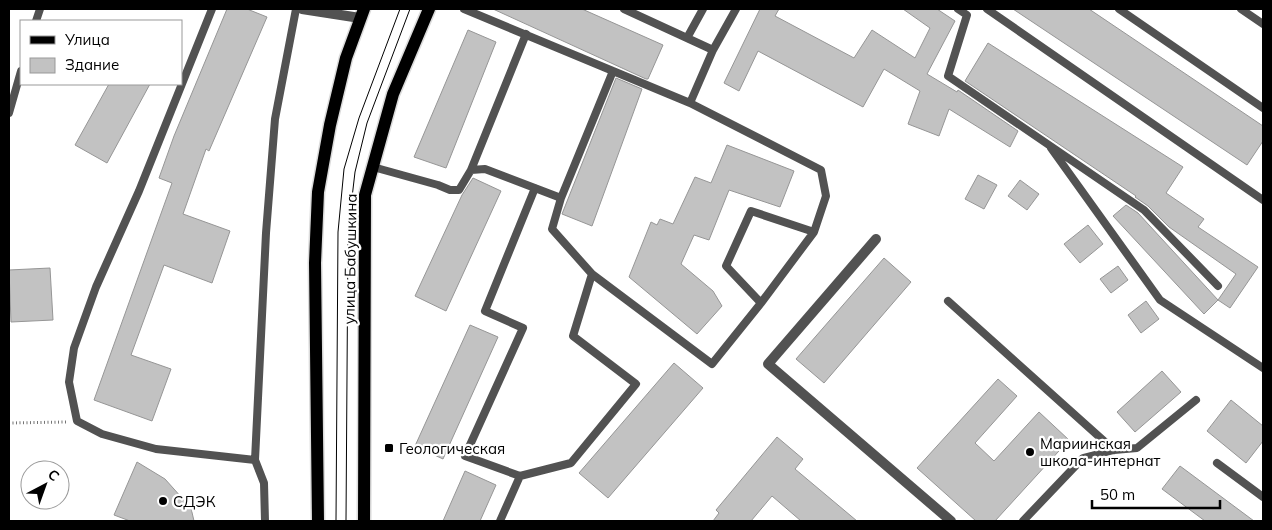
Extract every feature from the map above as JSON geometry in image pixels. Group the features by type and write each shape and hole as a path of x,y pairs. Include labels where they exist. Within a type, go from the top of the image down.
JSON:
{"main road":[{"name":"улица Бабушкина","path":"366,520 365,195 393,94 429,9"},
{"path":"318,521 315,263 318,192 336,96 346,58 362,13"}],"street":[{"path":"302,9 362,13"},
{"path":"876,239 768,364 951,521"}],"lane":[{"path":"182,84 212,9"},
{"path":"265,521 264,483 255,460 266,233 274,129 296,9"},
{"path":"464,9 690,103 821,170 826,196 814,232 712,364 592,274 552,230 561,198 613,71"},
{"path":"624,9 713,50"},
{"path":"687,38 703,9"},
{"path":"690,103 713,50 736,9"},
{"path":"958,9 967,15 948,76 1144,210 1218,286"},
{"path":"987,9 1263,200"},
{"path":"1119,9 1263,108"},
{"path":"1242,9 1263,24"},
{"path":"373,167 450,190 459,190 471,170 526,34"},
{"path":"9,113 20,74"},
{"path":"182,85 139,191 96,287 74,348 69,382 77,421 102,434 156,450 255,460"},
{"path":"1047,143 1160,300 1263,368"},
{"path":"471,170 485,169 561,198"},
{"path":"535,188 484,311 523,328 465,456 520,476 571,463 636,384 573,336 592,274"},
{"path":"761,303 726,266 751,211 814,232"},
{"path":"948,301 1114,450"},
{"path":"1023,521 1083,458 1114,450 1137,448 1196,400"},
{"path":"1217,463 1263,497"},
{"path":"500,521 520,476"}],"path":[{"path":"9,423 77,421"}],"building":[{"path":"227,9 247,9 267,17 209,151 206,149 183,214 230,231 212,283 164,265 131,355 171,369 152,421 94,400 172,183 159,178 174,136"},
{"path":"493,9 582,9 663,45 648,79 646,79"},
{"path":"760,9 779,9 775,16 854,58 872,30 915,58 930,28 903,9 937,9 955,21 927,74 957,92 958,90 1018,131 1010,147 949,109 939,136 908,124 920,91 884,69 863,107 758,51 739,91 724,83"},
{"path":"1013,9 1089,9 1263,126 1263,141 1247,165"},
{"path":"468,30 496,42 446,168 414,157"},
{"path":"988,43 1183,167 1166,193 1204,219 1198,227 1258,267 1230,308 1218,300 1236,274 1169,227 1136,196 965,81"},
{"path":"616,78 642,89 592,226 562,214"},
{"path":"108,85 149,85 107,163 75,145"},
{"path":"727,145 794,171 780,207 729,190 709,240 694,235 681,264 713,291 722,306 697,334 629,277 651,222 657,225 660,219 673,224 695,177 711,183"},
{"path":"978,175 997,185 984,209 965,199"},
{"path":"473,178 501,191 446,311 415,296 462,195"},
{"path":"1020,180 1039,194 1027,210 1008,196"},
{"path":"1126,205 1138,213 1218,300 1204,314 1113,216"},
{"path":"1088,225 1103,244 1080,263 1064,244"},
{"path":"884,258 911,282 824,383 796,359"},
{"path":"1118,266 1128,280 1111,293 1100,279"},
{"path":"50,268 53,320 11,322 9,270"},
{"path":"1146,301 1159,319 1141,333 1128,315"},
{"path":"470,325 498,337 443,459 415,446"},
{"path":"674,363 703,388 608,498 579,473"},
{"path":"1162,371 1181,392 1135,432 1117,412"},
{"name":"Мариинская школа-интернат","path":"998,379 1017,396 975,443 994,461 1039,412 1069,440 995,521 976,521 917,468"},
{"path":"1231,400 1263,426 1263,441 1246,463 1207,431"},
{"path":"777,437 803,459 795,469 857,521 801,521 772,496 751,521 713,521 719,513 716,510"},
{"path":"137,462 165,479 191,508 194,521 130,521 114,515"},
{"path":"1180,466 1254,521 1205,521 1162,489"},
{"path":"465,471 496,485 480,521 443,521"}],"tram line":[{"path":"336,521 338,232 344,169 359,118 400,9"},
{"path":"346,521 348,232 355,172 367,123 410,9"}],"place":[{"name":"Геологическая","path":"389,448"},
{"name":"Мариинская школа-интернат","path":"1030,452"},
{"name":"СДЭК","path":"163,501"}]}
